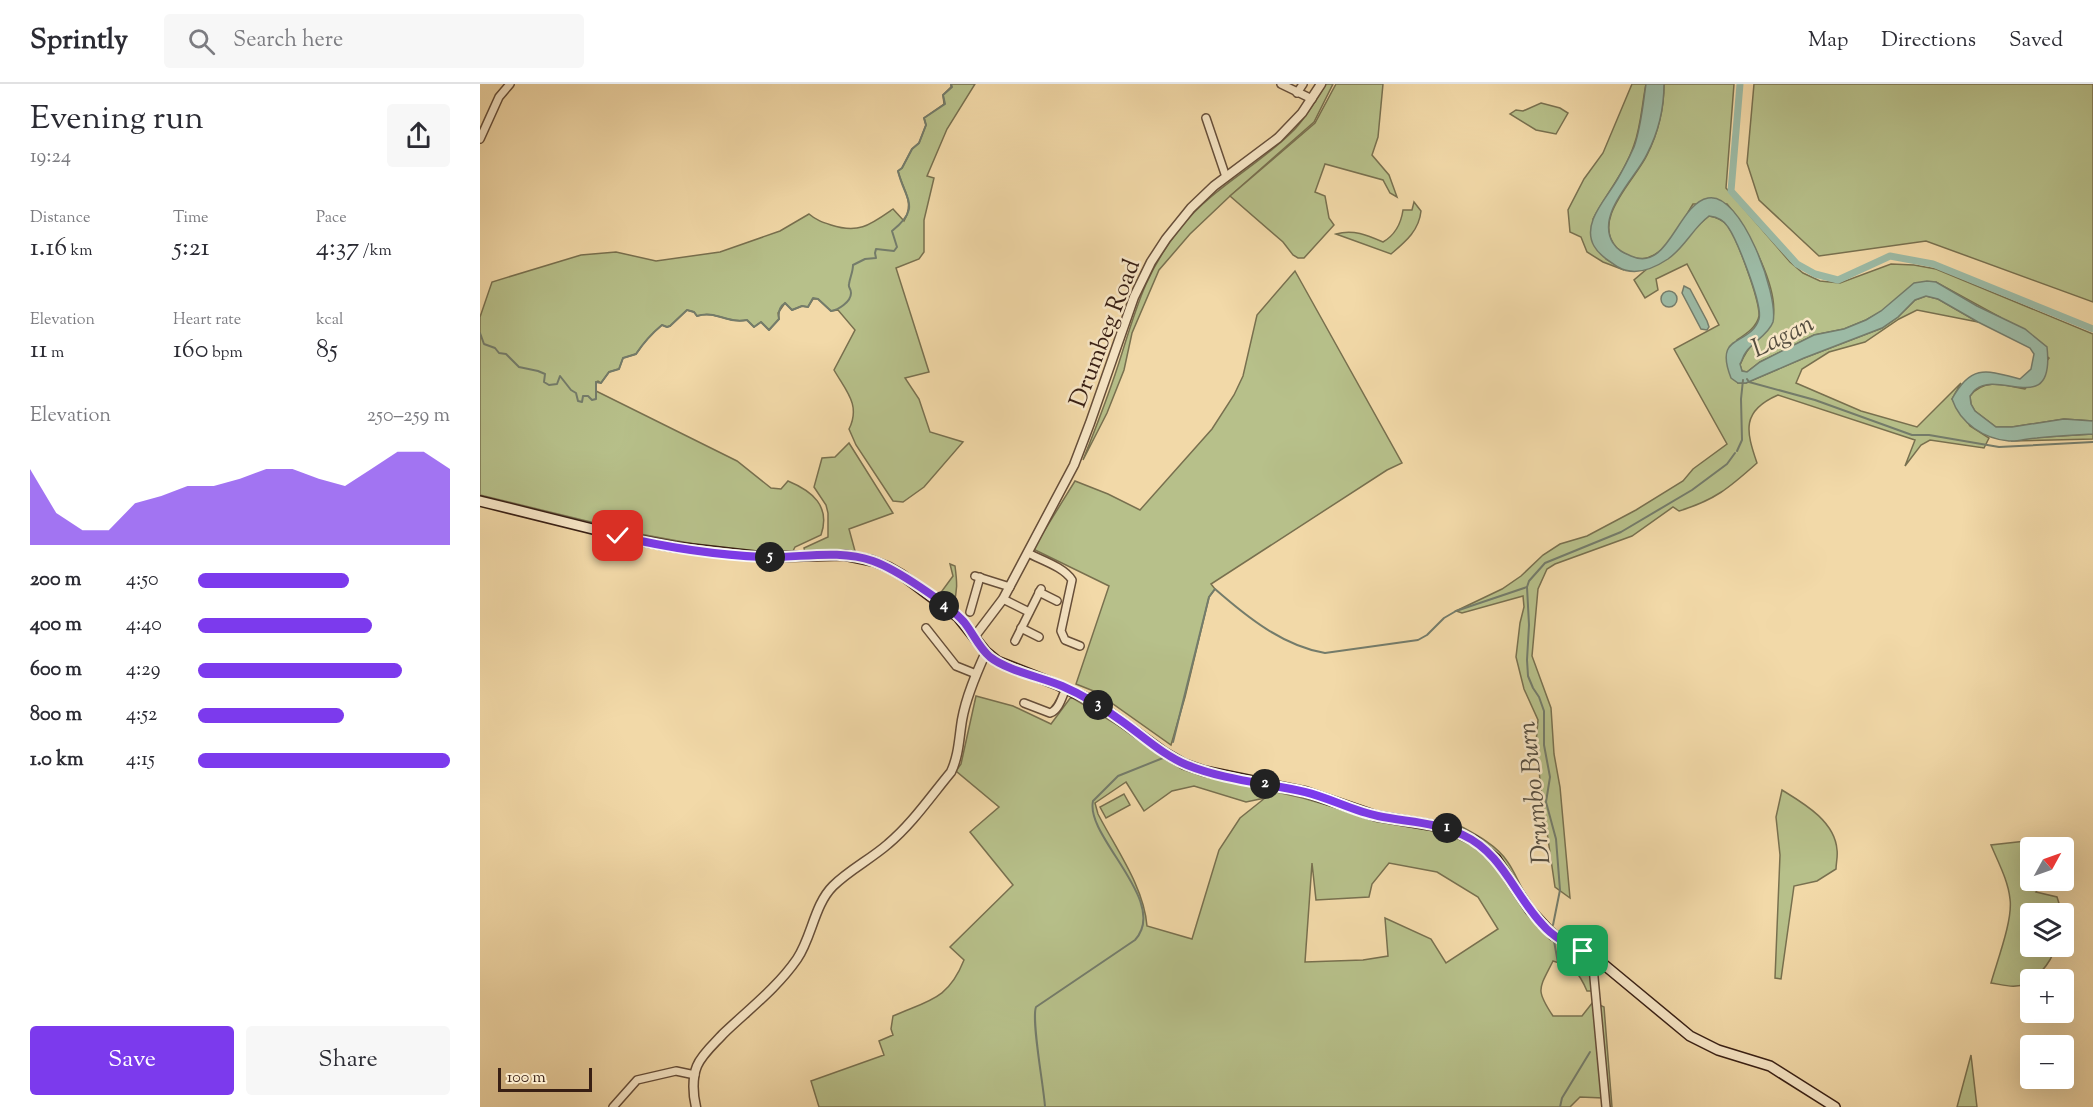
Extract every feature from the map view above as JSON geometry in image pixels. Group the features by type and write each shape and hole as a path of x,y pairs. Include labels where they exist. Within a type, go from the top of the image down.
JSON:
{"main road":[{"path":"480,501 627,538 675,547 764,557 843,555 873,561 902,575 951,610 965,623 986,652 997,661 1066,688 1106,710 1165,753 1204,771 1306,792 1376,816 1448,828 1475,841 1496,859 1543,926 1564,942 1592,956 1690,1036 1718,1050 1770,1066 1835,1107"}],"street":[{"path":"480,139 491,113 510,84"},
{"path":"1281,84 1312,99"},
{"path":"1297,93 1303,84"},
{"name":"Drumbeg Road","path":"975,636 1010,587 1080,451 1124,323 1142,279 1156,254 1178,223 1204,196 1278,138 1302,113 1322,84"},
{"path":"1206,118 1226,177"},
{"path":"1028,553 1070,576 1072,580 1070,595 1061,631 1065,640 1080,646"},
{"path":"970,612 977,576 1010,587"},
{"path":"1015,641 1040,591 1057,601"},
{"path":"1003,599 1029,612"},
{"path":"926,628 956,666 976,674"},
{"path":"1021,628 1039,637"},
{"path":"696,1107 695,1075 702,1058 775,986 796,960 809,936 822,903 832,887 894,839 951,772 956,762 963,719 976,674 986,652"},
{"path":"1024,703 1050,713 1058,705 1066,688"},
{"path":"1592,956 1606,1107"},
{"path":"613,1107 637,1080 676,1071 695,1075"}],"green space":[{"path":"951,84 975,84 947,129 927,176 934,178 924,220 924,252 919,259 896,268 929,372 905,378 919,399 930,432 963,442 924,487 903,502 893,501 856,445 849,429 853,405 834,370 855,330 838,310 831,311 818,299 813,299 808,307 802,306 792,310 785,303 778,313 779,319 769,330 761,322 754,327 747,320 740,321 710,315 697,316 694,312 687,310 670,326 662,325 658,328 636,354 623,358 619,369 609,372 601,383 596,382 596,391 737,461 771,488 781,489 788,481 812,495 821,508 823,516 821,535 795,547 792,553 721,549 640,534 480,495 480,317 492,282 581,255 616,252 656,261 720,252 780,231 809,214 825,223 849,229 871,223 893,209 904,221 908,202 898,171 912,149 919,143 926,125 924,118 944,104 943,95"},
{"path":"1326,84 1333,84 1314,122 1190,234 1159,270 1132,333 1124,370 1107,413 1083,460 1109,393 1139,302 1152,272 1169,243 1207,200 1267,154 1295,129"},
{"path":"1336,84 1383,84 1378,137 1372,155 1389,175 1397,197 1390,193 1383,180 1325,164 1315,192 1325,196 1329,218 1334,225 1304,258 1298,258 1230,196 1315,123"},
{"path":"1632,84 1646,84 1636,138 1626,164 1593,219 1606,259 1624,270 1603,262 1587,252 1581,237 1570,232 1568,210 1584,179 1603,153"},
{"path":"1664,84 1734,84 1726,188 1790,262 1803,273 1820,281 1840,283 1891,264 1936,269 2093,334 2093,421 2064,419 2012,427 1996,427 1975,411 1970,396 1976,390 1995,384 2025,389 2049,358 2000,317 1936,282 1866,320 1844,329 1814,335 1760,362 1747,372 1742,371 1740,365 1746,352 1771,324 1774,311 1768,279 1761,261 1744,228 1727,204 1693,204 1666,246 1650,257 1641,259 1628,256 1617,248 1610,237 1609,225 1612,213 1647,155 1654,138 1662,111"},
{"path":"1754,84 2093,84 2093,302 1926,241 1819,256 1759,200 1747,163"},
{"path":"1541,103 1560,108 1568,113 1556,134 1536,130 1510,114"},
{"path":"1414,202 1421,211 1420,218 1410,236 1391,254 1336,234 1354,232 1383,242 1397,229 1403,210 1412,210"},
{"path":"1709,216 1726,224 1736,240 1747,268 1758,308 1759,316 1756,324 1737,340 1738,383 1746,383 1882,328 1898,317 1915,300 1926,296 1938,299 1978,322 1917,310 1865,342 1829,352 1802,369 1796,383 1861,411 1917,427 1961,383 1952,399 1970,426 1989,438 1984,448 1930,440 1921,445 1905,466 1915,440 1778,395 1766,401 1752,415 1749,432 1757,463 1730,486 1692,507 1679,511 1673,507 1632,536 1547,569 1538,589 1532,656 1551,708 1570,898 1555,887 1536,743 1538,720 1524,689 1516,657 1524,607 1523,596 1462,613 1456,611 1502,589 1560,544 1587,536 1636,510 1683,481 1693,469 1727,444 1674,349 1719,325 1687,264 1656,279 1658,290 1645,298 1634,280"},
{"path":"1295,271 1402,463 1387,470 1211,584 1215,589 1209,597 1171,745 1096,692 1076,684 1109,586 1033,549 1075,481 1140,510 1212,429 1234,395 1243,376 1257,315"},
{"path":"2093,434 2093,439 2011,441 2030,438"},
{"path":"849,443 893,513 849,529 855,551 828,550 805,553 804,548 828,537 826,505 814,487 822,458 835,457"},
{"path":"950,564 955,566 956,577 953,605 939,595 953,576"},
{"path":"976,696 1013,706 1051,724 1071,697 1121,727 1171,762 1197,774 1303,798 1388,823 1432,830 1458,838 1462,827 1498,850 1529,899 1549,924 1574,942 1584,946 1590,960 1592,991 1587,991 1575,971 1553,961 1542,984 1541,994 1553,1016 1582,1016 1593,1002 1604,1007 1612,1107 1603,1107 1603,1098 1580,1097 1570,1107 819,1107 811,1081 884,1055 879,1041 893,1035 891,1029 893,1016 927,1002 944,991 958,973 964,960 950,947 1013,885 970,832 999,807 956,771 961,764","holes":["1126,782 1144,811 1172,791 1194,786 1246,802 1265,798 1240,818 1219,850 1192,939 1147,926 1145,911 1135,883 1098,814 1095,803","1312,863 1316,900 1369,897 1372,884 1389,863 1437,872 1478,897 1498,929 1446,963 1431,939 1385,918 1388,956 1363,960 1305,962"]},
{"path":"1782,790 1817,814 1831,830 1837,855 1836,869 1817,881 1794,886 1781,979 1775,978 1780,855 1776,817"},
{"path":"1124,794 1130,805 1106,818 1100,807"},
{"path":"2020,842 2020,891 2037,891 2057,897 2059,903 2020,903 2020,957 2051,957 2044,969 2020,969 2020,985 1991,983 2007,929 2010,899 2007,885 1991,845"},
{"path":"1971,1055 1977,1107 1957,1107"}],"shaded area":[{"path":"1646,84 1664,84 1660,120 1642,164 1613,208 1609,220 1609,232 1613,243 1619,249 1631,256 1644,259 1655,255 1664,247 1688,212 1697,203 1708,198 1721,200 1733,211 1745,227 1764,269 1773,309 1771,326 1745,354 1740,364 1742,371 1747,372 1760,362 1814,335 1844,329 1866,320 1881,311 1914,283 1936,282 1977,306 2025,329 2047,347 2047,368 2043,381 2024,388 1998,384 1976,389 1970,396 1975,411 1996,427 2012,427 2064,419 2093,421 2093,434 2009,441 1991,437 1974,428 1961,415 1952,399 1959,388 1966,380 1980,372 1998,373 2020,379 2031,369 2034,354 2030,348 1938,299 1926,296 1915,300 1898,317 1882,328 1746,383 1738,383 1731,378 1727,353 1730,346 1754,328 1759,319 1759,312 1743,258 1724,222 1709,216 1668,259 1650,269 1637,272 1624,270 1601,255 1591,237 1593,220 1597,211 1634,147"},
{"path":"1684,286 1690,289 1707,321 1709,327 1707,330 1701,329 1682,293"},
{"path":"1669,291 1677,299 1669,307 1661,299"}],"waterway":[{"path":"480,333 484,344 495,348 499,353 506,354 519,367 545,374 544,382 549,385 557,384 560,376 576,393 578,401 582,402 583,396 588,396 592,400 596,399 596,382 601,383 609,372 619,369 623,358 636,354 658,328 662,325 670,326 687,310 694,312 697,316 710,315 740,321 747,320 754,327 761,322 769,330 779,319 779,310 785,303 792,310 802,306 808,307 813,298 818,299 831,311 837,309 844,305 850,296 849,285 853,265 865,259 876,258 876,249 894,251 897,247 892,231 907,216 909,209 898,171 912,149 919,143 926,125 924,118 945,104 943,95 952,87 951,84"},
{"path":"1740,84 1731,191 1797,264 1815,274 1838,280 1890,256 1933,264 2093,329"},
{"path":"1747,379 1749,382 1815,400 1912,435 1929,435 1999,447 2093,442"},
{"name":"Drumbo Burn","path":"1737,451 1742,440 1743,380"},
{"name":"Drumbo Burn","path":"1553,925 1560,890 1556,839 1546,802 1550,777 1544,745 1544,711 1528,676 1527,587 1529,581 1545,563 1621,532 1692,490 1727,464 1735,453"},
{"path":"1173,742 1209,597 1215,589 1266,629 1295,644 1325,653 1418,640 1456,611 1527,587"},
{"path":"1045,1107 1036,1039 1036,1007 1135,940 1143,925 1142,907 1135,889 1101,833 1094,816 1093,801 1118,776 1163,758"},
{"name":"Drumbo Burn","path":"1554,941 1558,963"},
{"name":"Drumbo Burn","path":"1560,1107 1562,1098 1590,1052"}],"route":[{"path":"618,536 723,554 764,557 843,555 873,561 888,567 958,616 990,657 1086,698 1184,764 1246,781 1306,792 1376,816 1448,828 1475,841 1496,859 1543,926 1564,942 1583,951"}],"water label":[{"name":"Lagan","path":"1782,335"}]}
